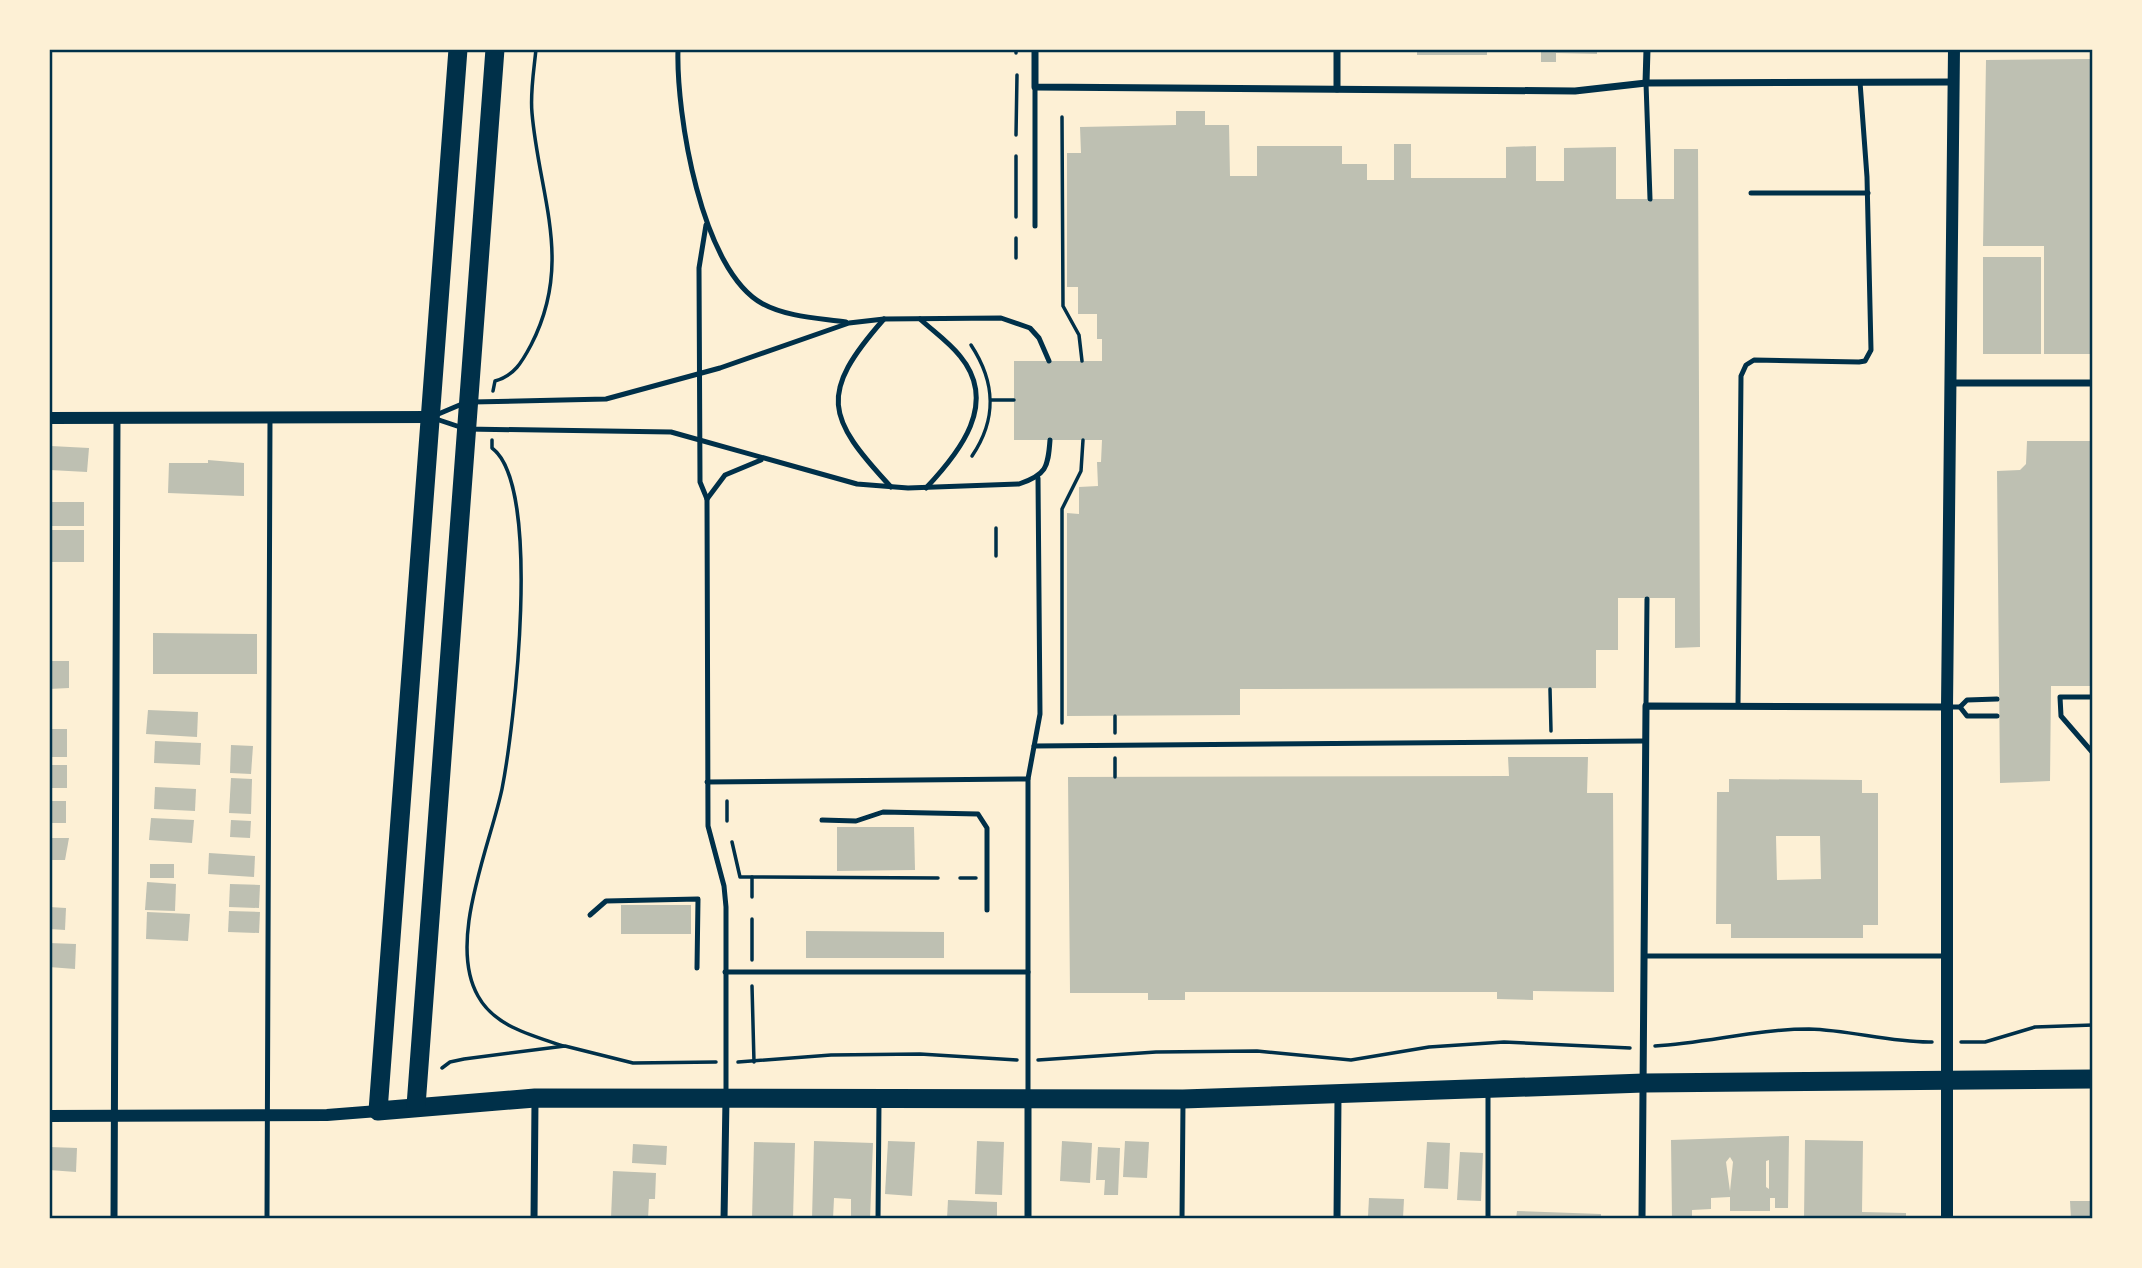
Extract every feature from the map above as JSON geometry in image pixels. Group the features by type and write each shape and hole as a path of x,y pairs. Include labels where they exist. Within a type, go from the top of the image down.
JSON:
{"highway":[{"path":"458,49 378,1111 535,1098 1183,1099 1338,1096 1643,1083 2093,1079"},
{"path":"416,1107 495,49"}],"street":[{"path":"1035,49 1035,87 1574,91 1646,83 1953,82"},
{"path":"1337,49 1337,89"},
{"path":"1646,83 1647,49"},
{"path":"1947,1219 1947,956 1953,707 1951,383 1954,49"},
{"path":"1951,383 2093,383"},
{"path":"49,418 430,417"},
{"path":"114,1219 117,418"},
{"path":"1642,1219 1646,706 1953,707"},
{"path":"1337,1219 1338,1096"},
{"path":"534,1219 535,1098"},
{"path":"724,1219 726,1098"},
{"path":"1028,1100 1028,1219"},
{"path":"49,1116 268,1115 378,1111"}],"lane":[{"path":"678,49 683,126 706,225 735,277 762,304 782,312 849,323"},
{"path":"1738,706 1741,376 1746,365 1754,360 1859,362 1869,357 1868,193 1860,82"},
{"path":"1646,83 1650,199"},
{"path":"1035,87 1035,226"},
{"path":"1751,193 1868,193"},
{"path":"706,225 699,268 700,482 707,499 708,826 724,886 726,1098"},
{"path":"918,318 960,355 971,372 976,391 976,411 970,430 947,465 926,488"},
{"path":"430,417 469,402 606,399 699,374 849,323 884,319 1001,318 1030,328 1039,338 1049,361"},
{"path":"884,319 844,369 839,394 839,417 854,446 891,487"},
{"path":"430,417 466,429 671,432 699,437 738,448 762,460 857,484 926,488 1019,484 1038,478"},
{"path":"267,1219 270,418"},
{"path":"1028,1100 1028,779 1040,714 1038,478 1045,468 1050,440"},
{"path":"707,499 725,475 762,460"},
{"path":"1646,706 1647,599"},
{"path":"2060,697 2061,716 2093,753"},
{"path":"2051,698 2093,697"},
{"path":"1953,707 1967,700 1997,699"},
{"path":"1953,707 1967,716 1997,716"},
{"path":"2051,716 2061,716"},
{"path":"1034,746 1646,741"},
{"path":"707,782 1028,779"},
{"path":"822,820 856,821 883,812 978,814 987,828 987,910"},
{"path":"590,915 606,901 698,899 697,968"},
{"path":"1645,956 1947,956"},
{"path":"725,972 1028,972"},
{"path":"1488,1090 1488,1219"},
{"path":"1182,1219 1183,1099"},
{"path":"878,1100 878,1219"}],"path":[{"path":"494,388 495,381 514,372 527,352 544,312 551,280 550,219 532,109 537,49"},
{"path":"1016,135 1017,75"},
{"path":"1062,117 1063,306 1079,335 1082,361"},
{"path":"1016,156 1016,217"},
{"path":"1016,238 1016,258"},
{"path":"991,400 1014,400"},
{"path":"492,440 492,448 508,466 517,505 517,679 503,782 470,922 468,963 477,996 488,1011 504,1023 565,1046 633,1063 708,1062"},
{"path":"1062,723 1065,499 1083,461 1083,440"},
{"path":"996,528 996,556"},
{"path":"1050,528 1063,528"},
{"path":"1550,689 1551,744"},
{"path":"727,801 727,821"},
{"path":"732,842 740,877 938,878"},
{"path":"752,877 752,897"},
{"path":"960,878 981,878"},
{"path":"752,919 752,962"},
{"path":"752,986 754,1062"},
{"path":"1971,1042 1985,1042 2035,1027 2093,1025"},
{"path":"1666,1046 1747,1033 1808,1030 1839,1030 1923,1042"},
{"path":"1050,1060 1156,1052 1245,1051 1351,1060 1429,1047 1504,1042 1627,1048"},
{"path":"442,1068 450,1062 464,1059 565,1046"},
{"path":"744,1062 831,1055 919,1055 1004,1060"}],"building":[{"path":"1417,49 1487,49 1487,55 1417,55"},
{"path":"1541,49 1597,49 1597,54 1556,53 1556,62 1541,62"},
{"path":"2092,59 2093,354 2044,354 2044,246 1983,246 1986,60"},
{"path":"1176,111 1205,111 1205,125 1229,125 1230,176 1257,176 1257,146 1342,146 1342,164 1367,164 1367,180 1394,180 1394,144 1411,144 1411,178 1506,178 1506,147 1536,146 1536,181 1564,181 1564,148 1616,147 1616,199 1674,199 1674,149 1698,149 1700,647 1675,648 1675,598 1618,598 1618,650 1596,650 1596,688 1240,689 1240,715 1067,716 1067,513 1079,514 1079,487 1098,486 1097,462 1101,462 1102,440 1014,440 1014,361 1102,361 1102,339 1097,339 1097,314 1078,314 1078,287 1067,287 1067,153 1081,153 1080,127 1176,125"},
{"path":"1983,257 2041,257 2041,354 1983,354"},
{"path":"2027,441 2093,441 2093,686 2051,686 2050,781 2000,783 1997,471 2020,470 2026,464"},
{"path":"51,446 89,448 87,472 50,470"},
{"path":"208,460 244,463 244,496 168,493 169,463 208,463"},
{"path":"49,502 84,502 84,526 49,526"},
{"path":"49,530 84,530 84,562 49,562"},
{"path":"153,633 257,634 257,674 153,674"},
{"path":"49,661 69,661 69,688 49,689"},
{"path":"148,710 198,712 197,737 146,734"},
{"path":"49,729 67,729 67,757 49,757"},
{"path":"155,741 201,743 200,765 154,763"},
{"path":"231,745 253,746 251,774 230,773"},
{"path":"1508,757 1588,757 1587,793 1613,793 1614,992 1533,991 1533,1000 1497,999 1497,992 1185,992 1185,1000 1148,1000 1148,993 1070,993 1068,777 1509,776"},
{"path":"49,765 67,765 67,788 49,788"},
{"path":"231,778 252,779 251,814 229,813"},
{"path":"1729,779 1862,780 1862,793 1878,793 1878,925 1863,925 1863,938 1731,938 1731,924 1716,924 1717,792 1729,792","holes":["1776,836 1820,836 1821,879 1777,880"]},
{"path":"155,787 196,789 195,811 154,809"},
{"path":"49,801 66,801 66,823 49,823"},
{"path":"151,818 194,820 192,843 149,840"},
{"path":"231,820 251,821 250,838 230,837"},
{"path":"837,827 914,827 915,870 837,871"},
{"path":"49,838 69,838 65,860 49,860"},
{"path":"209,853 255,856 254,877 208,874"},
{"path":"150,864 174,864 174,878 150,878"},
{"path":"147,882 176,884 175,911 145,910"},
{"path":"230,884 260,885 259,908 229,907"},
{"path":"621,905 691,905 691,934 621,934"},
{"path":"49,907 66,908 65,930 49,929"},
{"path":"229,911 260,912 259,933 228,932"},
{"path":"147,912 190,914 188,941 146,939"},
{"path":"806,931 944,932 944,958 806,958"},
{"path":"49,943 76,944 75,969 49,967"},
{"path":"1789,1136 1788,1208 1775,1208 1775,1198 1770,1198 1770,1211 1730,1211 1730,1197 1711,1198 1711,1209 1692,1210 1692,1218 1672,1219 1671,1140","holes":["1730,1157 1733,1162 1730,1191 1726,1162","1769,1160 1769,1189 1766,1187 1766,1161"]},
{"path":"1805,1140 1863,1141 1862,1212 1906,1213 1906,1219 1804,1219"},
{"path":"814,1141 873,1143 870,1219 851,1219 851,1199 834,1198 833,1219 812,1219"},
{"path":"888,1141 915,1142 912,1196 885,1194"},
{"path":"977,1141 1004,1142 1002,1195 975,1194"},
{"path":"1062,1141 1092,1143 1090,1183 1060,1181"},
{"path":"1125,1141 1149,1142 1147,1178 1123,1177"},
{"path":"754,1142 795,1143 793,1219 752,1219"},
{"path":"1427,1142 1450,1143 1448,1189 1424,1188"},
{"path":"633,1144 667,1146 666,1165 632,1163"},
{"path":"49,1147 77,1148 76,1172 49,1170"},
{"path":"1098,1147 1120,1148 1118,1195 1104,1195 1105,1180 1096,1180"},
{"path":"1460,1152 1483,1153 1481,1201 1457,1200"},
{"path":"613,1171 656,1173 655,1199 649,1199 648,1219 611,1218"},
{"path":"1369,1198 1404,1199 1403,1218 1368,1216"},
{"path":"948,1200 997,1202 997,1219 947,1219"},
{"path":"2070,1201 2090,1201 2090,1219 2071,1219"},
{"path":"1517,1211 1601,1214 1601,1219 1516,1219"}]}
